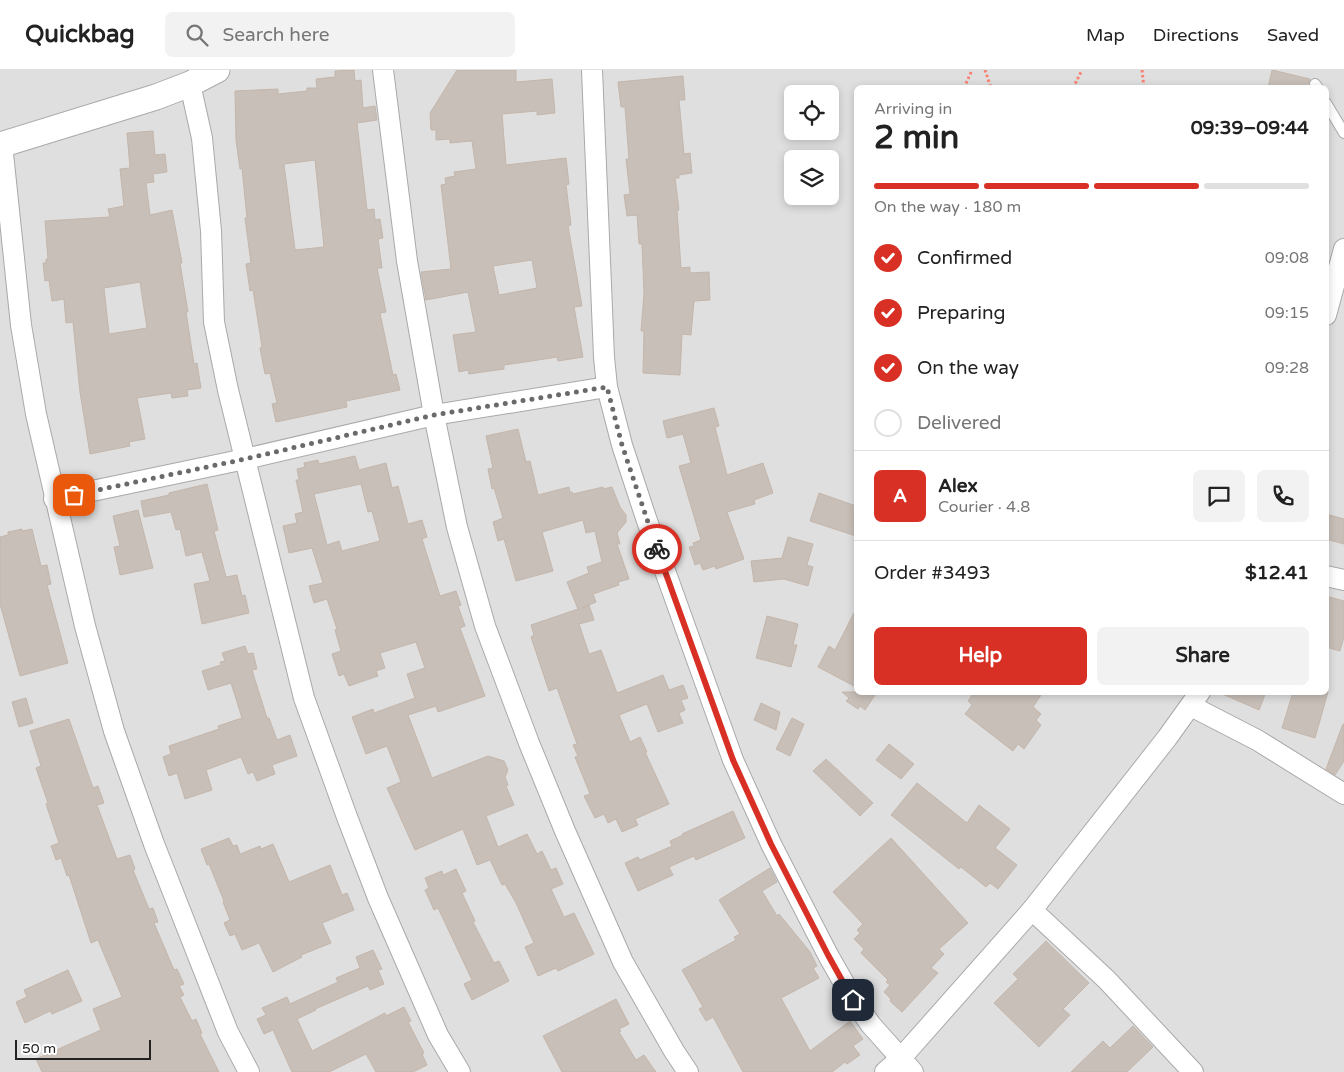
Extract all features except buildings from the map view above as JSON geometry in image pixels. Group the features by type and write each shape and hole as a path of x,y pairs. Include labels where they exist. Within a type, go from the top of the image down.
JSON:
{"street":[{"path":"217,70 156,98 1,145 21,325 36,414 84,626 114,731 161,862 228,1032 249,1072"},
{"path":"383,70 407,261 434,415 457,527 485,626 529,743 565,831 623,962 688,1072"},
{"path":"592,70 598,240 607,387 622,445 646,518 733,760 771,844 853,1000 871,1025 907,1065"},
{"path":"190,84 202,138 211,231 214,322 228,390 304,698 378,898 438,1035 460,1072"},
{"path":"1329,304 1344,249"},
{"path":"54,499 245,459 434,415 607,387"},
{"path":"1329,577 1344,580"},
{"path":"885,1072 907,1065 1032,910 1196,699 1257,740 1344,794"},
{"path":"1032,910 1108,980 1193,1072"}],"lane":[{"path":"1329,108 1344,133"}],"path":[{"path":"965,85 972,70"},
{"path":"985,70 990,85"},
{"path":"1074,85 1082,70"},
{"path":"1142,70 1144,85"}],"shaded area":[{"path":"0,70 1344,70 1344,1072 0,1072"}],"way so far":[{"path":"74,495 245,459 434,415 607,387 622,445 657,549"}],"route":[{"path":"657,549 733,760 771,844 853,1000"}]}
